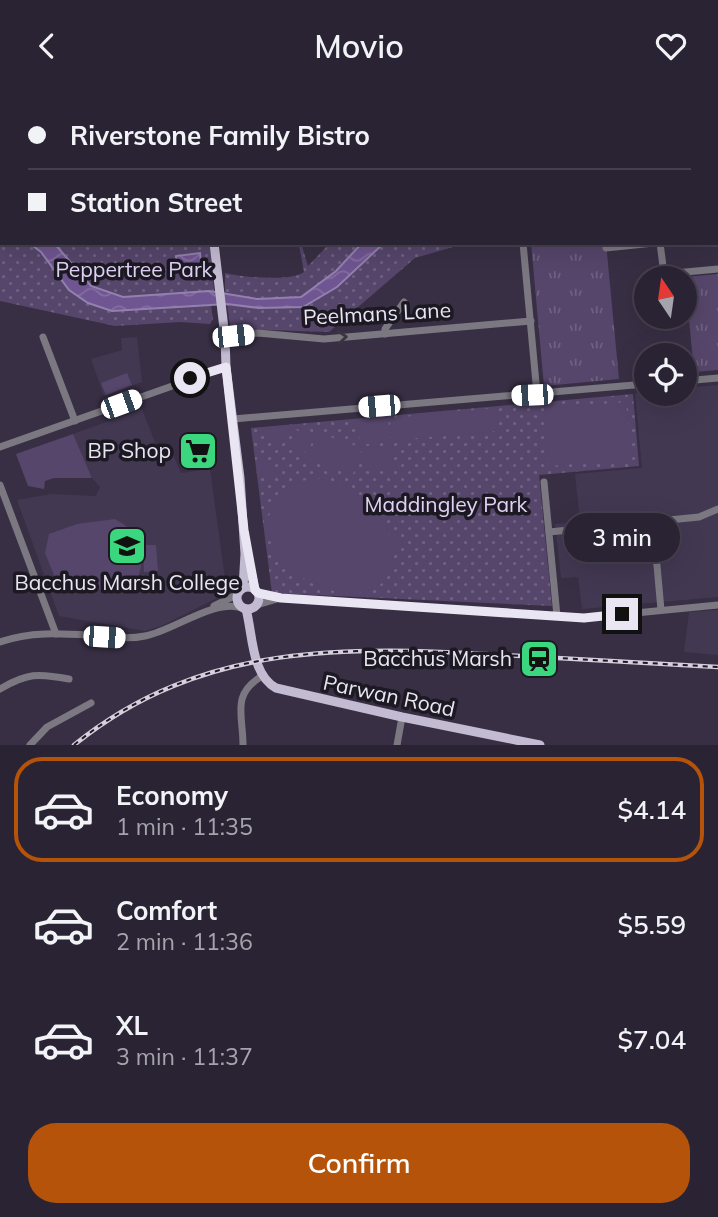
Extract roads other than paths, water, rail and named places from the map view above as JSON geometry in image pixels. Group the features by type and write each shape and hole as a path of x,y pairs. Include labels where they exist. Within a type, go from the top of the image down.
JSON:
{"main road":[{"path":"214,245 244,530 257,591 250,607 255,651 262,677"},
{"path":"244,530 238,603 250,607"},
{"path":"241,591 257,591"},
{"name":"Parwan Road","path":"262,677 282,691 540,744"}],"street":[{"path":"523,245 537,394"},
{"path":"606,248 635,245"},
{"path":"660,245 663,266"},
{"path":"697,272 718,269"},
{"path":"384,334 404,302"},
{"name":"Peelmans Lane","path":"225,337 258,333 324,339 530,321"},
{"path":"43,337 75,421"},
{"path":"0,447 226,367"},
{"path":"697,380 718,378"},
{"path":"233,419 634,385"},
{"path":"544,482 557,616"},
{"path":"0,485 56,633"},
{"path":"549,532 699,517 718,509"},
{"path":"653,521 662,610"},
{"path":"163,630 241,591"},
{"path":"257,591 281,598"},
{"path":"0,642 47,633 144,637 221,607 250,607 281,598 584,618 718,605"},
{"path":"46,611 47,633"},
{"path":"0,689 30,675 43,674 69,679"},
{"path":"243,744 242,696 246,688 262,677"},
{"path":"30,744 47,727 91,703"},
{"path":"397,744 402,717"}],"water":[{"path":"32,245 56,245 91,286 123,297 209,291 257,299 301,297 336,271 360,245 382,245 337,287 303,307 259,308 227,304 112,311 88,303 69,290 41,252"},
{"path":"200,253 201,264 177,267 176,256"}],"railway":[{"path":"74,745 123,711 174,686 226,668 279,658 334,652 447,652 718,667"}],"place":[{"name":"BP Shop","path":"198,451"},
{"name":"Bacchus Marsh College","path":"127,546"},
{"name":"Bacchus Marsh","path":"539,659"}],"park label":[{"name":"Peppertree Park","path":"134,270"},
{"name":"Maddingley Park","path":"446,505"}]}
